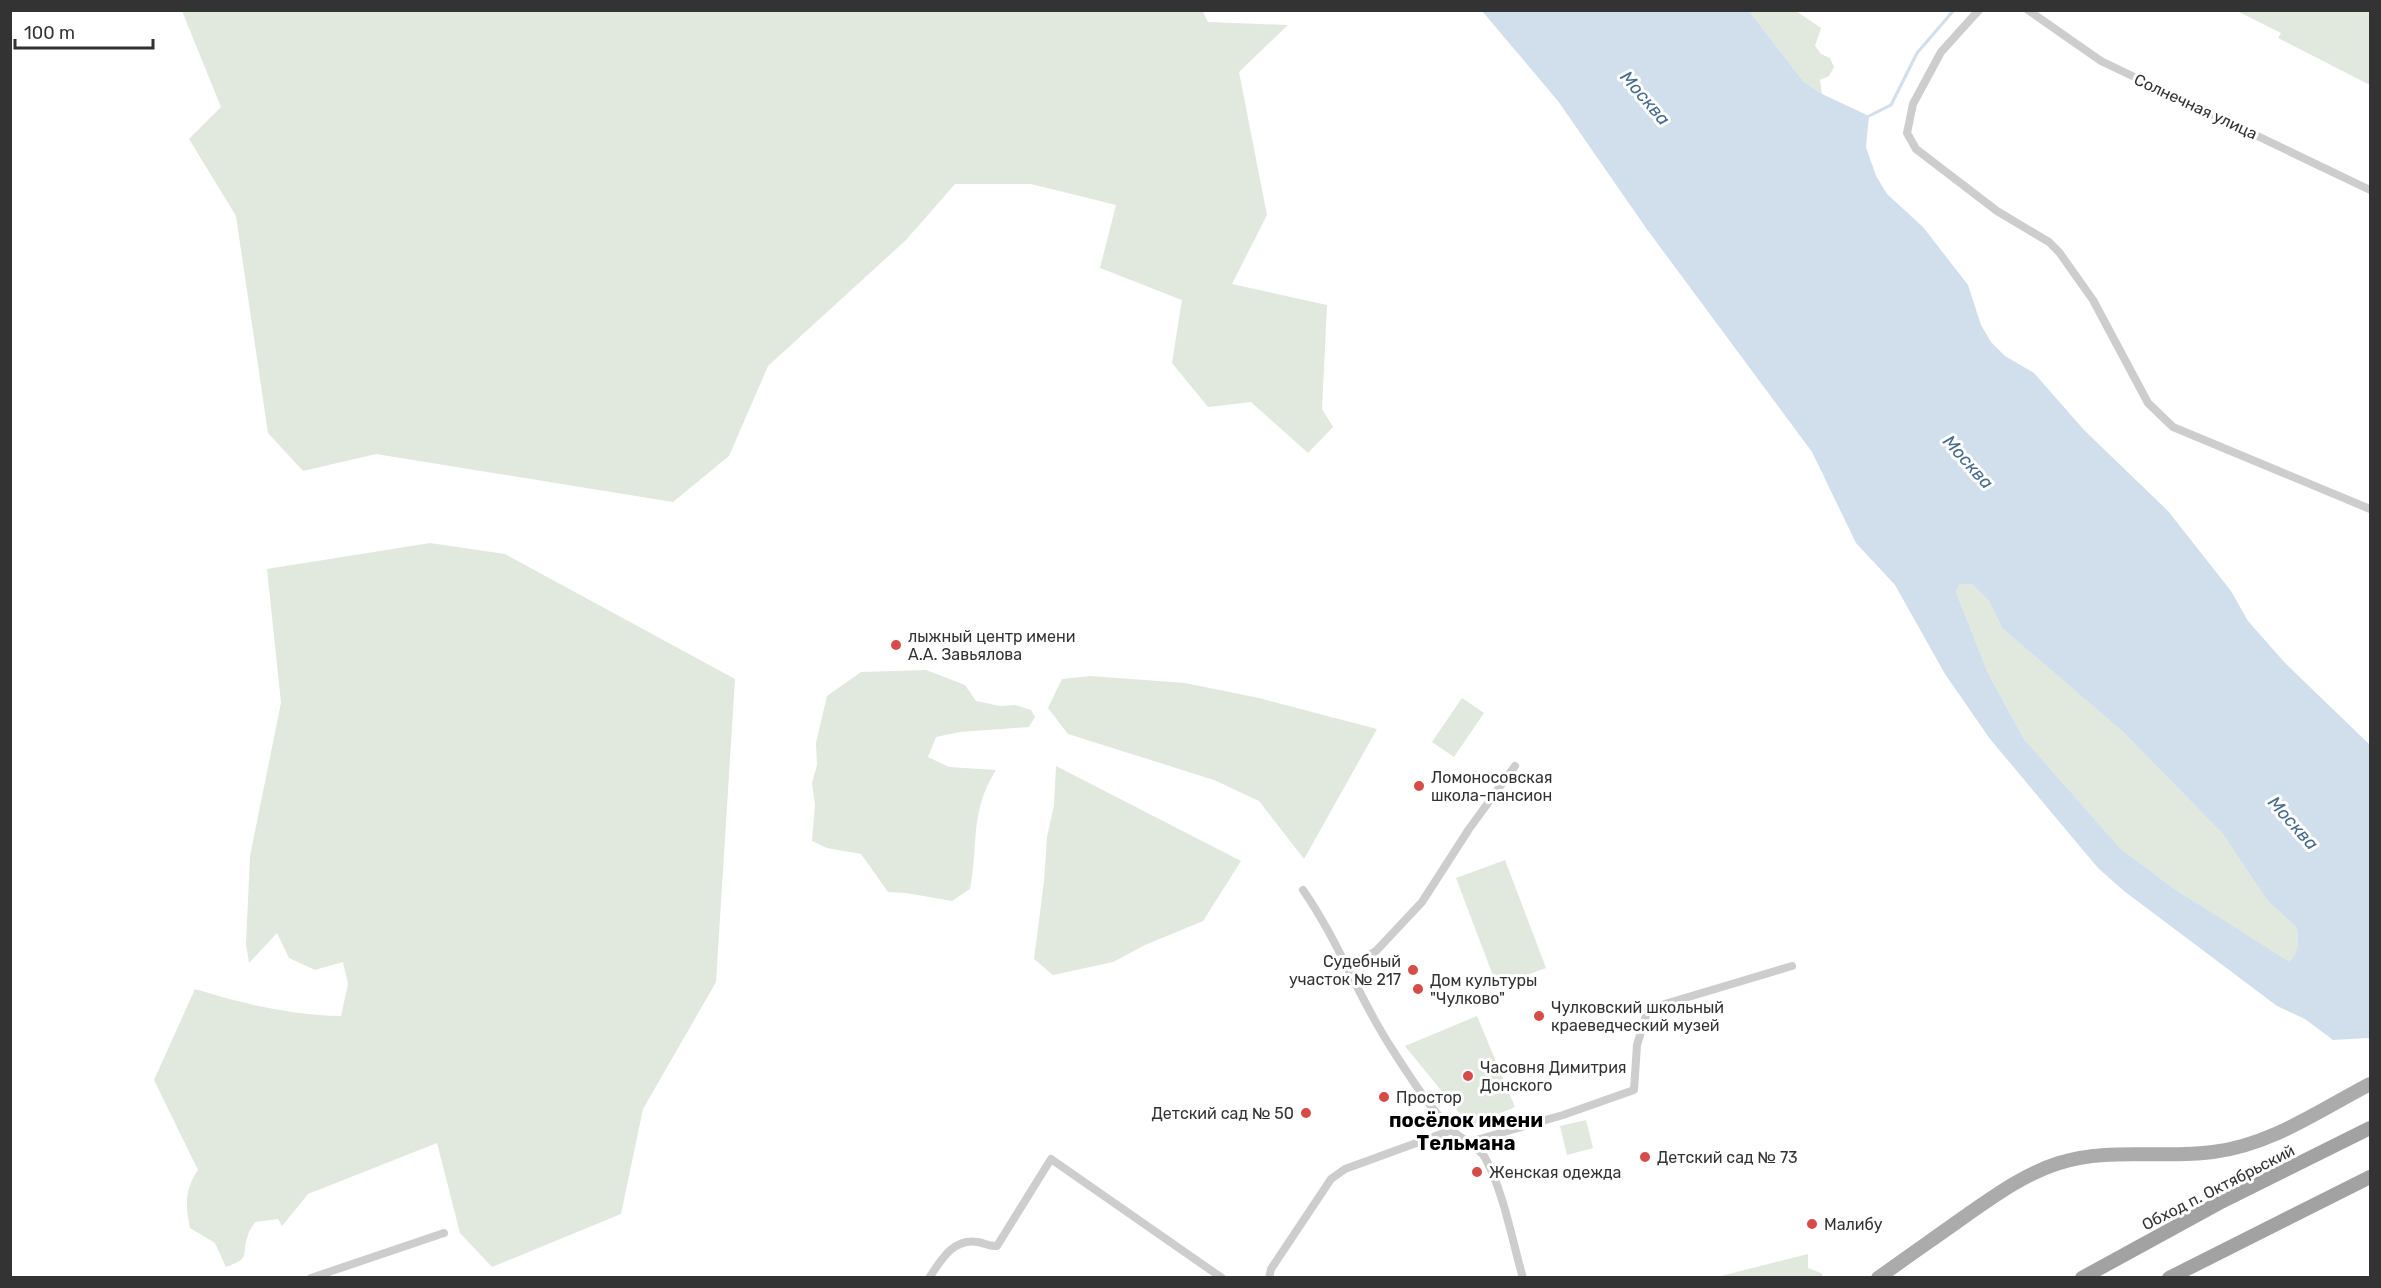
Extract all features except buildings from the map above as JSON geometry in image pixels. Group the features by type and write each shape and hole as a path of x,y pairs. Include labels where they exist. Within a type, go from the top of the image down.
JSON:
{"highway":[{"name":"Обход п. Октябрьский","path":"2082,1278 2219,1203 2365,1131"},
{"path":"2169,1278 2370,1177"}],"main road":[{"path":"1878,1278 2003,1191 2057,1163 2104,1154 2185,1155 2224,1150 2276,1134 2370,1084"}],"street":[{"path":"1979,10 1941,52 1913,104 1907,133 1916,149 1997,212 2049,242 2059,252 2093,300 2148,403 2174,427 2370,509"},
{"name":"Солнечная улица","path":"2028,10 2100,61 2370,189"},
{"path":"1348,968 1376,951 1422,902 1469,829 1515,766"},
{"path":"1303,890 1320,914 1391,1048 1452,1130 1483,1154 1493,1176 1523,1278"},
{"path":"1466,1143 1563,1115 1634,1090 1637,1045 1648,1009 1792,966"},
{"path":"1269,1278 1271,1269 1331,1179 1345,1169 1452,1130"},
{"path":"929,1278 946,1253 961,1243 977,1242 997,1246 1051,1159 1222,1278"},
{"path":"311,1278 444,1233"}],"shaded area":[{"path":"1202,10 1208,22 1288,25 1239,72 1267,215 1232,284 1327,305 1322,409 1333,427 1308,453 1251,402 1208,407 1172,363 1182,300 1100,268 1116,205 1031,184 955,184 906,240 768,366 729,456 673,502 376,454 303,471 268,433 236,216 189,139 221,107 182,11"},
{"path":"1749,11 1796,11 1821,28 1815,46 1821,54 1830,58 1834,67 1829,76 1820,80 1822,94 1804,82"},
{"path":"2237,11 2370,11 2370,85 2278,38 2281,33"},
{"path":"430,543 505,554 735,679 716,982 643,1109 621,1214 492,1267 460,1233 437,1143 308,1194 282,1226 278,1219 255,1222 246,1242 243,1258 226,1267 215,1243 190,1228 187,1198 198,1170 154,1080 195,989 267,1008 341,1016 348,984 343,962 315,970 289,958 277,933 249,963 246,944 250,856 281,703 267,569"},
{"path":"1960,584 1972,584 1989,601 2002,628 2123,732 2222,833 2267,900 2297,928 2296,951 2289,963 2176,890 2120,848 2024,739 1988,673 1956,592"},
{"path":"926,670 965,685 976,701 1000,706 1015,705 1031,710 1035,717 1029,727 960,732 936,737 928,757 949,767 996,770 978,814 970,889 952,901 888,892 861,854 827,848 812,841 815,805 812,783 817,765 816,743 827,696 861,672"},
{"path":"1090,676 1185,683 1259,698 1377,729 1304,859 1259,801 1214,780 1068,734 1048,708 1062,679"},
{"path":"1462,698 1484,713 1454,757 1432,742"},
{"path":"1056,766 1241,861 1203,921 1145,945 1113,962 1053,975 1034,959 1047,837 1054,805"},
{"path":"1505,860 1546,968 1497,986 1456,878"},
{"path":"1477,1016 1515,1107 1470,1126 1405,1046"},
{"path":"1586,1120 1593,1148 1567,1155 1560,1126"},
{"path":"1808,1254 1808,1268 1823,1274 1821,1277 1717,1277"}],"water":[{"name":"Москва","path":"1482,11 1749,11 1804,82 1822,94 1869,116 1866,147 1876,176 1887,194 1923,227 1968,285 1981,325 1991,342 2005,356 2034,373 2085,431 2168,511 2231,591 2248,621 2286,664 2370,745 2370,1038 2333,1040 2305,1019 2277,1006 2124,891 2098,868 1990,739 1945,674 1895,585 1856,543 1812,452 1646,228 1558,101","holes":["1960,584 1972,584 1989,601 2002,628 2123,732 2222,833 2267,900 2297,928 2296,951 2289,962 2176,890 2120,848 2024,739 1988,673 1956,592"]}],"waterway":[{"path":"1869,116 1891,105 1917,53 1954,10"}],"place":[{"name":"лыжный центр имени А.А. Завьялова","path":"896,645"},
{"name":"Ломоносовская школа-пансион","path":"1419,786"},
{"name":"Судебный участок № 217","path":"1413,970"},
{"name":"Дом культуры \"Чулково\"","path":"1418,989"},
{"name":"Чулковский школьный краеведческий музей","path":"1539,1016"},
{"name":"Часовня Димитрия Донского","path":"1468,1076"},
{"name":"Простор","path":"1384,1097"},
{"name":"Детский сад № 50","path":"1306,1113"},
{"name":"Детский сад № 73","path":"1645,1157"},
{"name":"Женская одежда","path":"1477,1172"},
{"name":"Малибу","path":"1812,1224"}],"district":[{"name":"посёлок имени Тельмана","path":"1466,1132"}]}
